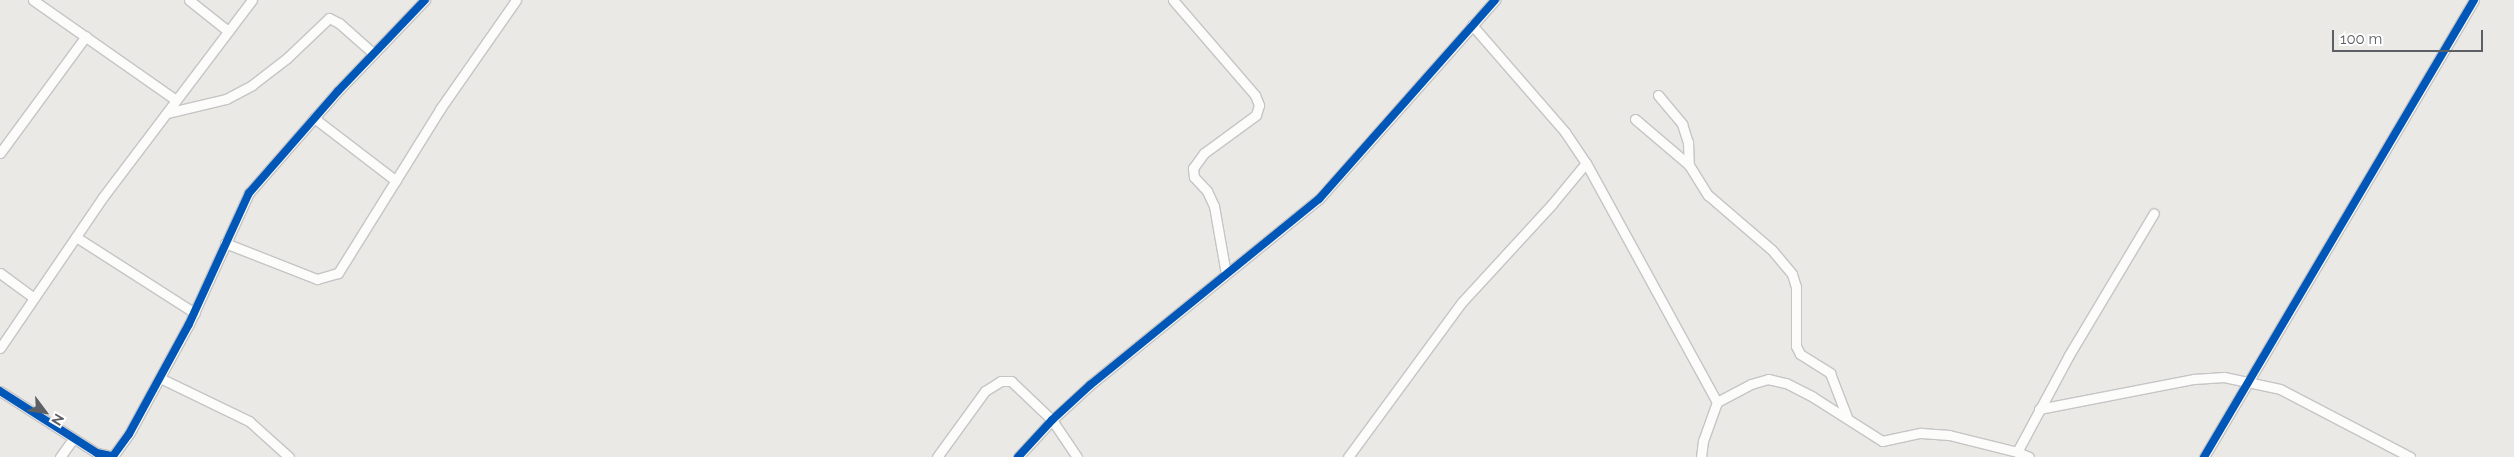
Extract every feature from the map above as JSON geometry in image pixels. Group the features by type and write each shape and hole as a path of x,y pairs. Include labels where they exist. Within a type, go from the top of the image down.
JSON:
{"street":[{"path":"33,0 176,100"},
{"path":"189,0 228,31"},
{"path":"0,348 76,237 252,0"},
{"path":"0,391 73,439 107,457 120,455 195,313 225,243 250,193 373,53 426,0"},
{"path":"225,243 317,279 329,277 342,266 440,109 516,0"},
{"path":"1173,0 1255,95 1258,105 1256,115 1204,153 1193,168 1194,177 1207,191 1214,206 1226,274"},
{"path":"1018,457 1052,420 1226,274 1319,199 1495,0"},
{"path":"2204,457 2251,381 2474,0"},
{"path":"167,113 226,99 252,85 286,58 329,18 339,23 373,53"},
{"path":"1472,26 1548,111 1586,163 1717,402"},
{"path":"0,153 86,36"},
{"path":"1658,95 1682,124 1688,142 1689,165"},
{"path":"314,118 396,181"},
{"path":"1635,119 1689,165 1708,195 1772,250 1792,274 1796,287 1796,346 1800,354 1830,373 1847,417"},
{"path":"1348,457 1462,302 1586,163"},
{"path":"2017,452 2039,409 2154,213"},
{"path":"76,237 195,313"},
{"path":"0,274 34,298"},
{"path":"2039,409 2194,379 2224,377 2251,381 2280,389 2410,457"},
{"path":"160,378 249,421 289,457"},
{"path":"1700,457 1702,441 1717,402 1751,384 1768,379 1786,383 1847,417 1882,441 1921,433 1949,435 2017,452 2029,457"},
{"path":"937,457 985,391 1000,380 1011,381 1052,420 1077,457"},
{"path":"60,457 73,439"}],"cycle path":[{"path":"0,391 97,453 113,456 129,434 189,324 249,193 338,91 425,0"},
{"path":"1018,457 1052,420 1090,385 1319,199 1495,0"},
{"path":"2204,457 2474,0"}]}
